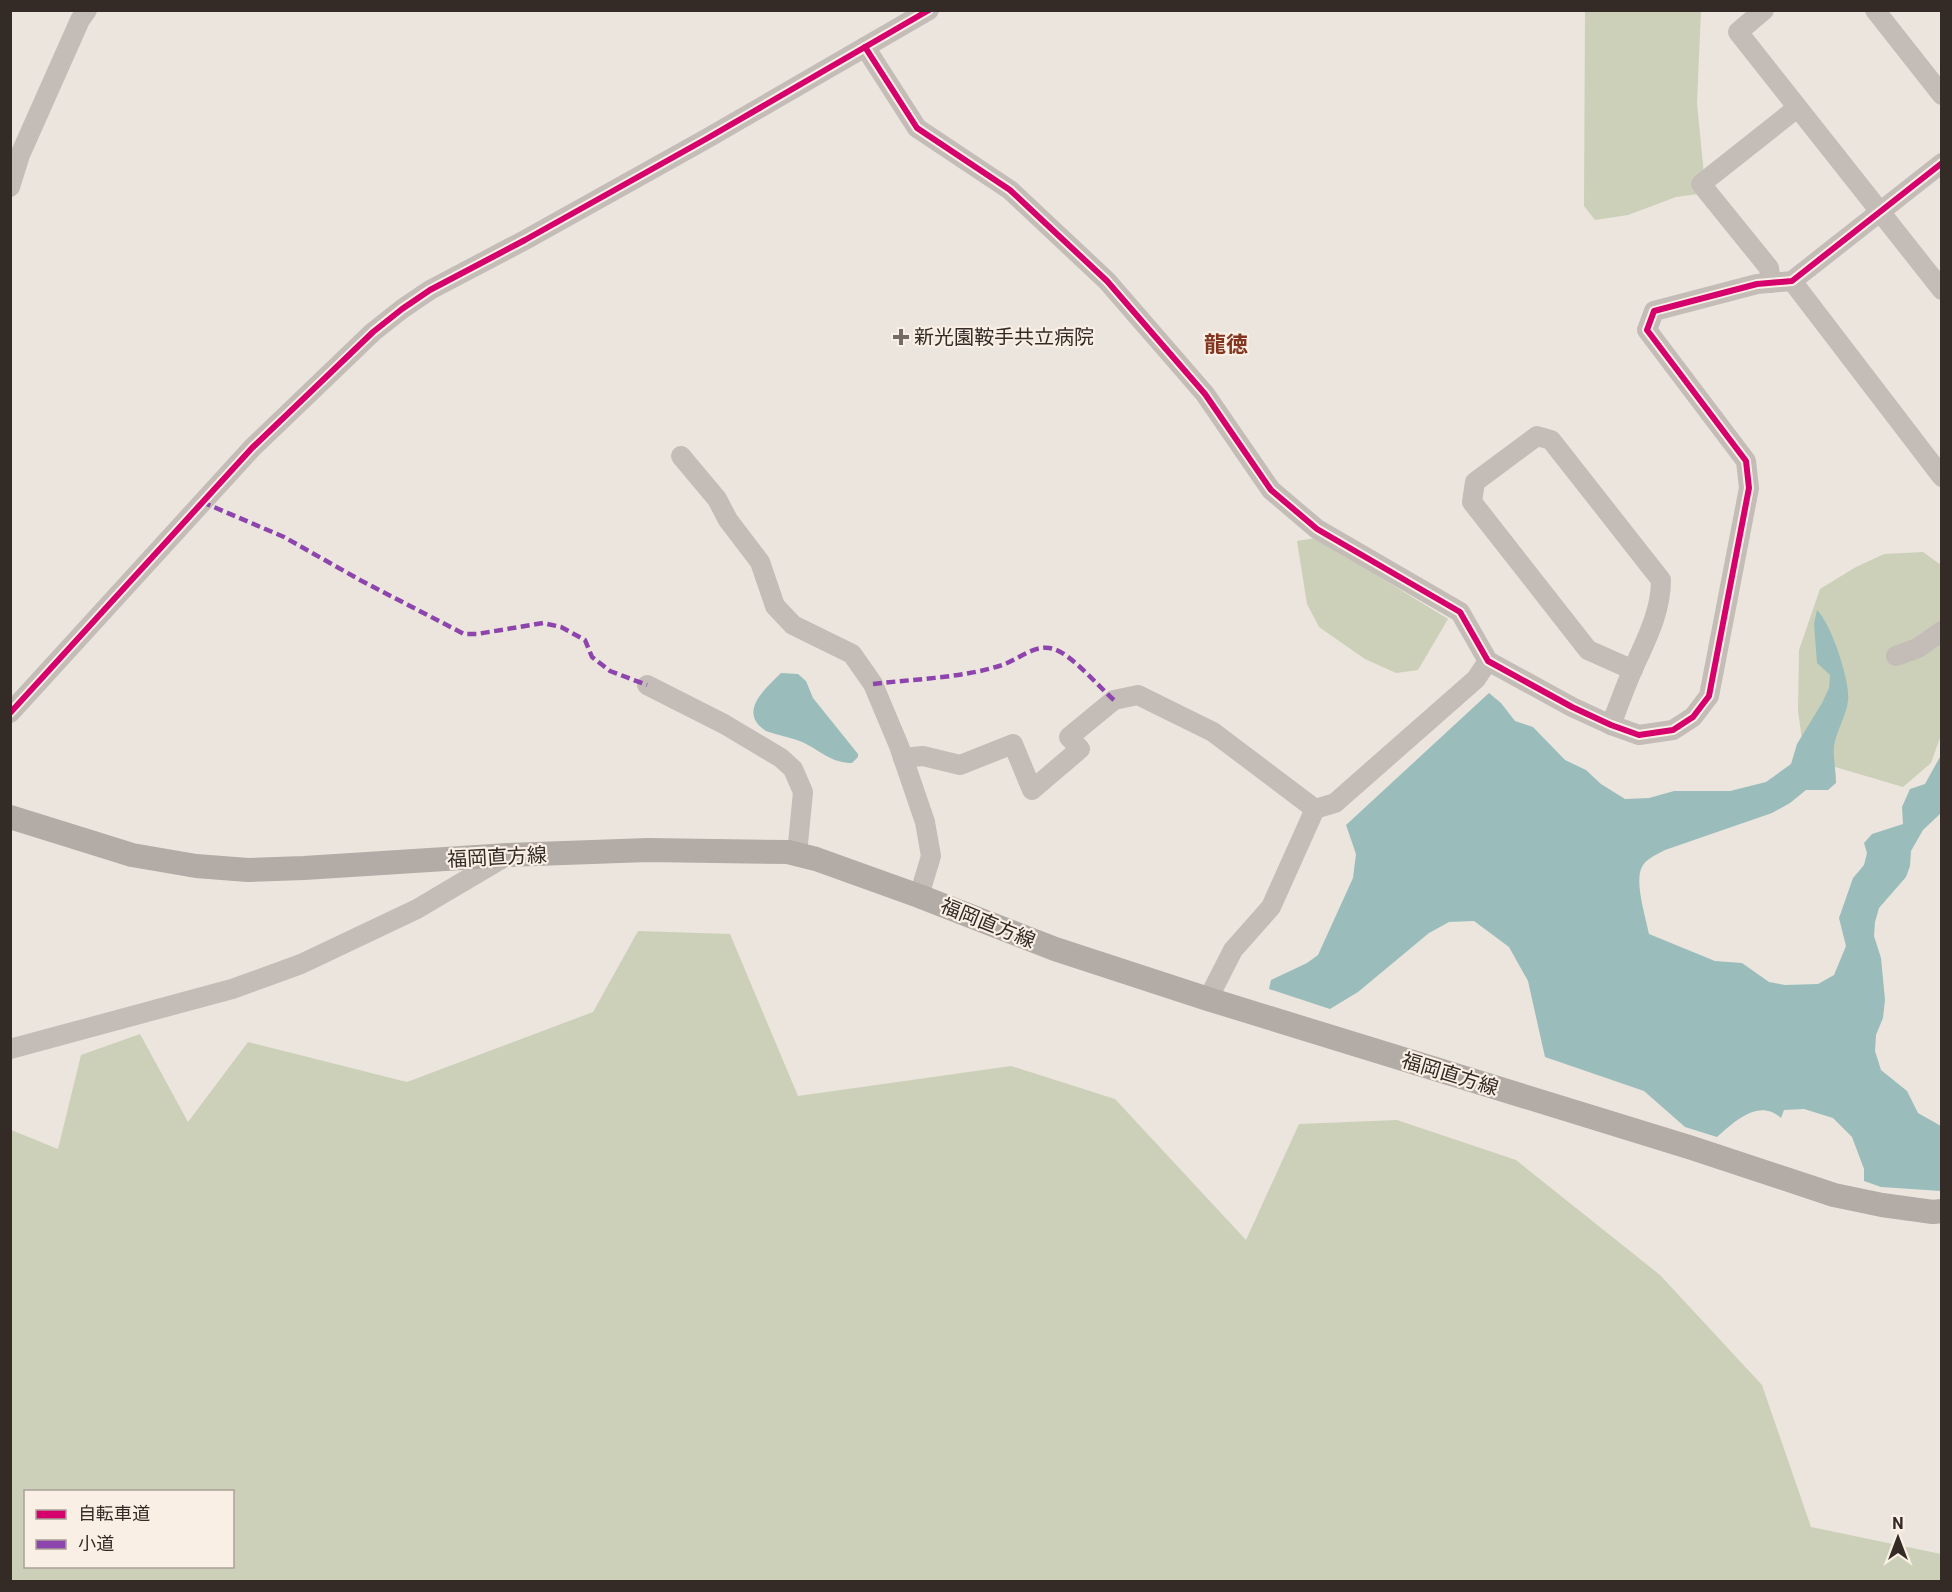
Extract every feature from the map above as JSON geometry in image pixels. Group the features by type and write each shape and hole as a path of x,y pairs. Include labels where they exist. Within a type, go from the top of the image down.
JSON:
{"main road":[{"name":"福岡直方線","path":"10,817 132,855 196,866 248,870 508,855 648,850 788,852 816,859 919,896 1055,949 1208,999 1692,1148 1834,1195 1882,1205 1933,1212 1941,1211"}],"street":[{"path":"10,187 20,155 80,20 87,10"},
{"path":"10,713 252,448 380,326 430,290 645,173 929,10"},
{"path":"1764,10 1738,32 1941,290"},
{"path":"1875,10 1941,94"},
{"path":"865,46 917,128 1010,190 1107,281 1205,394 1271,490 1317,529 1460,612 1478,648 1488,661 1572,707 1639,735 1673,730 1693,717 1709,696 1749,489 1746,461 1647,330 1654,312 1757,284 1792,281 1941,163"},
{"path":"1771,283 1769,268 1701,184 1797,108"},
{"path":"1792,281 1939,468"},
{"path":"1611,725 1649,637 1661,593 1661,580 1551,440 1537,436 1475,482 1472,502 1588,650 1633,670"},
{"path":"681,456 717,499 728,520 760,562 775,606 793,625 852,654 873,684 903,758 925,822 931,856 919,896"},
{"path":"1896,656 1918,648 1941,631"},
{"path":"1208,999 1233,950 1271,907 1315,809 1335,803 1476,679 1488,661"},
{"path":"647,685 724,724 781,758 793,769 803,792 797,854"},
{"path":"903,758 923,756 960,765 1013,744 1032,790 1080,749 1069,737 1114,700 1138,695 1213,732 1315,809"},
{"path":"10,1049 232,989 301,964 417,909 508,855"}],"green space":[{"path":"1585,11 1701,11 1697,103 1704,175 1698,194 1676,197 1628,215 1595,220 1584,206"},
{"path":"1316,538 1448,619 1418,670 1396,673 1365,659 1319,627 1307,604 1297,541"},
{"path":"1923,552 1941,565 1941,735 1931,763 1903,787 1825,764 1803,747 1798,711 1799,650 1820,589 1856,567 1884,554"},
{"path":"638,931 730,934 798,1096 1011,1066 1115,1099 1246,1240 1299,1124 1397,1120 1516,1160 1660,1275 1762,1385 1811,1527 1941,1554 1941,1581 11,1581 11,1130 58,1149 81,1055 140,1034 188,1122 248,1042 407,1082 593,1012"}],"water":[{"path":"1817,610 1834,640 1848,692 1847,707 1834,746 1836,783 1828,790 1806,790 1790,803 1772,813 1665,850 1652,857 1644,864 1640,873 1643,909 1649,934 1715,961 1742,963 1769,982 1785,985 1818,984 1834,975 1846,946 1839,918 1853,878 1864,865 1867,853 1864,843 1872,834 1903,824 1902,807 1910,789 1925,784 1941,755 1941,813 1923,830 1911,851 1910,866 1906,877 1879,908 1874,936 1881,958 1885,1000 1883,1018 1876,1035 1875,1051 1881,1070 1907,1091 1918,1113 1941,1126 1941,1191 1881,1187 1864,1181 1864,1169 1852,1137 1833,1118 1804,1109 1784,1110 1781,1118 1773,1112 1756,1111 1739,1119 1717,1137 1685,1127 1644,1091 1545,1057 1528,981 1509,947 1474,921 1449,922 1429,933 1358,992 1330,1009 1269,989 1271,980 1307,963 1318,955 1353,878 1356,854 1346,825 1489,693 1501,703 1515,721 1533,727 1565,760 1586,770 1601,784 1625,799 1649,798 1674,791 1730,791 1766,782 1791,764 1797,744 1829,688 1830,675 1817,663 1814,624"},
{"path":"781,673 798,674 806,681 813,698 858,754 852,763 834,759 803,743 766,731 758,724 754,716 757,701"}],"marked path":[{"path":"202,502 284,537 464,634 543,623 561,627 585,640 592,657 610,671 647,685"},
{"path":"873,684 971,673 1008,663 1033,650 1047,648 1054,649 1068,657 1114,700"}],"cycle path":[{"path":"10,713 252,448 373,332 402,309 430,290 706,139 929,10"},
{"path":"865,47 917,128 1010,190 1107,281 1205,394 1271,490 1317,529 1460,612 1488,661 1572,707 1639,735 1673,730 1693,717 1709,696 1749,488 1746,461 1647,330 1654,311 1757,284 1792,281 1942,163"}],"place":[{"name":"新光園鞍手共立病院","path":"901,337"}],"district":[{"name":"龍徳","path":"1226,344"}]}
